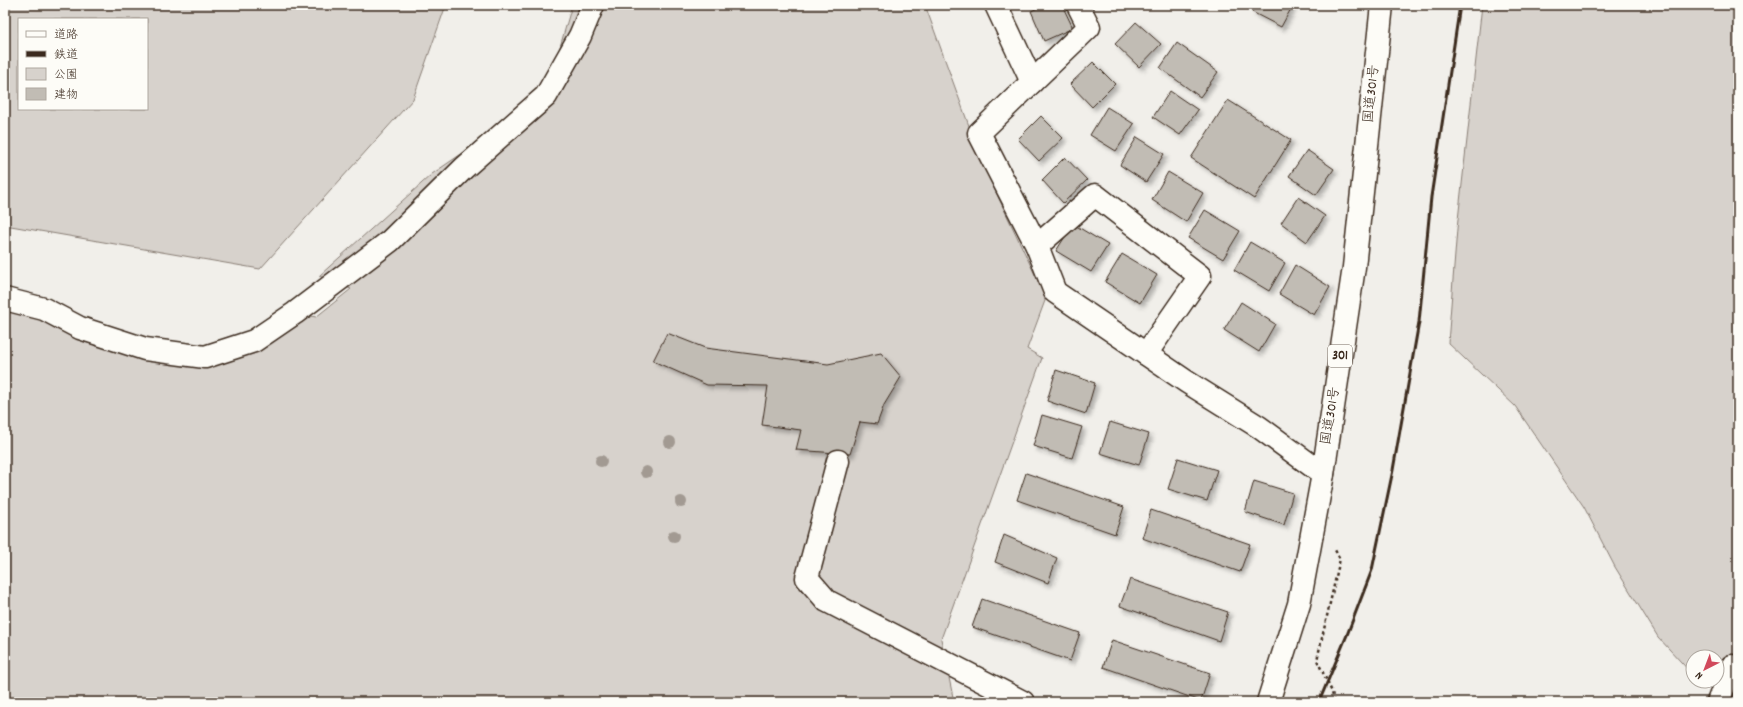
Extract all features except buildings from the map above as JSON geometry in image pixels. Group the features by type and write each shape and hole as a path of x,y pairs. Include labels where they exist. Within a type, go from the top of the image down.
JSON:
{"main road":[{"path":"5,300 44,309 80,328 145,349 204,357 254,341 295,313 390,241 464,168 546,96 580,36 593,5"},
{"path":"996,5 1032,82"},
{"path":"1078,5 1088,27 979,133 1037,246 1055,292 1146,354 1259,427 1322,474"},
{"name":"国道301号","path":"1268,702 1299,604 1322,474 1354,267 1382,5"},
{"path":"1037,246 1095,195 1200,276 1146,354"},
{"path":"838,461 806,578 827,601 1023,702"},
{"path":"1718,702 1732,666"}],"path":[{"path":"1312,530 1331,540 1340,559 1317,660 1332,692 1334,702"}],"green space":[{"path":"5,5 446,5 413,99 260,269 5,225"},
{"path":"572,5 925,5 984,167 1046,298 1027,349 1042,358 941,639 954,702 5,702 5,304 186,366 295,313 316,317 351,289 319,276 432,174 546,96"},
{"path":"1482,5 1738,5 1738,702 1713,689 1725,689 1725,649 1685,649 1685,666 1658,637 1615,567 1584,507 1515,406 1448,343 1457,229"}],"railway":[{"path":"1319,702 1372,570 1393,470 1419,322 1431,197 1460,5"}]}
